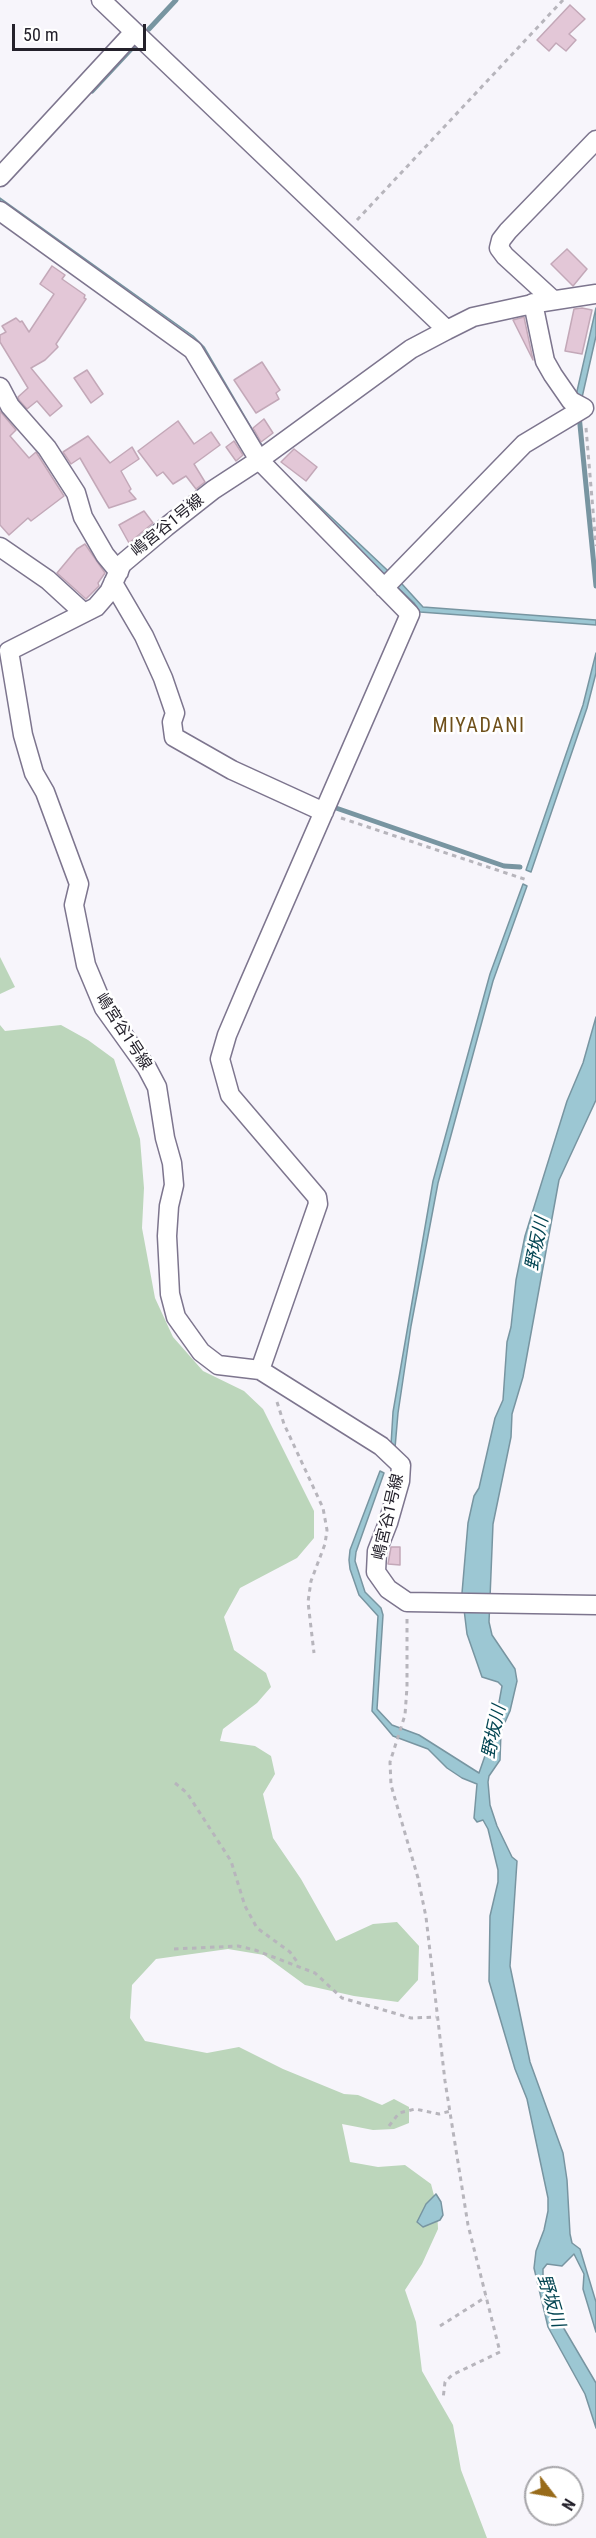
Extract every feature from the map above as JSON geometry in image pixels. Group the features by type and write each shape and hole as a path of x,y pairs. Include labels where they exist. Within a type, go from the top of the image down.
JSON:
{"street":[{"path":"101,0 346,231 447,330"},
{"path":"0,177 134,32"},
{"path":"553,300 499,248 501,240 596,140"},
{"path":"0,211 193,350 259,460 410,614 227,1035 220,1059 230,1095 316,1197 318,1204 260,1370"},
{"name":"嶋宮谷1号線","path":"407,1602 388,1589 376,1572 377,1551 400,1481 401,1465 381,1446 260,1370 218,1365 201,1352 176,1317 170,1294 167,1236 169,1206 174,1185 157,1087 147,1068 104,1008 94,986 81,944 74,905 79,884 45,792 34,774 23,735 9,651 96,607 109,592 122,564 166,527 213,490 259,460 411,349 473,317 533,303 596,294"},
{"path":"384,588 524,444 584,408 572,401 545,361 533,303"},
{"path":"0,387 10,406 47,448 76,493 83,517 116,577 163,678 175,713 172,722 174,737 232,770 324,812"},
{"path":"0,547 48,580 84,613"},
{"path":"407,1602 596,1605"}],"path":[{"path":"346,231 563,0"},
{"path":"584,408 596,546"},
{"path":"324,812 527,880"},
{"path":"280,1383 277,1404 323,1508 327,1530 309,1592 308,1602 314,1653"},
{"path":"407,1602 405,1715 390,1762 392,1785 418,1878 426,1917 437,2017 468,2225 500,2352 452,2375 445,2382 443,2399"},
{"path":"175,1783 187,1793 231,1860 245,1906 257,1928 290,1952 299,1965"},
{"path":"174,1949 238,1946 255,1950 315,1973 342,1998 411,2018 437,2017"},
{"path":"389,2126 399,2113 407,2111 426,2110 439,2114 451,2111"},
{"path":"440,2326 486,2297"}],"green space":[{"path":"0,957 15,987 0,994"},
{"path":"0,1025 5,1031 61,1025 88,1040 114,1059 140,1139 144,1188 142,1228 155,1298 173,1337 203,1371 244,1391 263,1409 314,1511 314,1538 297,1558 240,1588 224,1617 234,1650 266,1673 271,1687 257,1703 223,1729 220,1741 255,1746 271,1756 275,1774 263,1794 273,1838 301,1879 336,1941 373,1924 397,1922 419,1946 418,1980 398,2002 354,1996 305,1985 264,1955 228,1949 156,1959 132,1985 130,2018 145,2041 207,2053 239,2047 283,2069 344,2094 358,2095 382,2105 394,2099 409,2107 409,2123 394,2129 373,2130 342,2124 350,2162 378,2167 405,2165 431,2184 437,2207 438,2229 422,2264 405,2290 416,2322 422,2371 453,2425 461,2470 487,2538 0,2538"}],"water":[{"path":"0,198 193,336 204,347 259,441 278,467 402,584 423,607 596,620 596,625 420,612 414,603 273,469 200,350 0,204"},
{"path":"596,308 596,336 581,402 575,400"},
{"path":"596,653 596,673 587,708 531,872 526,870 583,705"},
{"path":"523,884 527,886 493,981 438,1183 411,1326 395,1448 391,1445 393,1412 433,1181 490,974"},
{"name":"野坂川","path":"596,1017 596,1100 559,1180 523,1377 512,1414 511,1437 493,1524 489,1622 492,1635 515,1669 517,1681 510,1711 501,1731 500,1760 489,1776 488,1782 490,1805 497,1826 512,1857 517,1861 510,1966 530,2062 563,2153 570,2234 572,2243 580,2249 596,2302 596,2332 583,2289 584,2274 574,2254 562,2266 547,2264 543,2269 543,2278 556,2315 596,2383 596,2428 585,2394 548,2327 534,2268 536,2251 548,2211 548,2198 527,2099 515,2069 489,1981 490,1916 498,1882 498,1870 488,1829 483,1820 477,1822 474,1818 477,1784 447,1768 428,1749 393,1736 372,1711 378,1616 359,1595 349,1560 350,1550 380,1471 384,1473 356,1552 355,1561 365,1592 381,1608 383,1615 377,1709 392,1725 419,1735 479,1773 494,1730 502,1686 498,1682 482,1677 467,1634 462,1593 468,1523 474,1496 479,1488 495,1418 503,1400 507,1342 525,1236 567,1101 583,1063"},
{"path":"436,2194 441,2202 443,2215 440,2220 423,2227 417,2222 426,2204"}],"building":[{"path":"570,5 585,19 569,34 576,40 566,51 556,43 549,51 537,40"},
{"path":"567,249 587,269 573,286 551,264"},
{"path":"52,266 65,275 62,279 85,295 86,299 56,344 58,347 45,360 31,368 62,406 50,416 37,401 27,409 19,400 18,397 28,388 0,342 0,335 6,332 2,326 16,318 22,321 29,332 54,294 40,284"},
{"path":"574,309 592,310 582,354 565,351"},
{"path":"524,317 533,360 513,320"},
{"path":"262,362 280,390 276,393 279,399 256,413 234,380"},
{"path":"87,370 103,394 91,403 74,378"},
{"path":"0,411 16,430 10,436 29,458 36,452 64,496 31,521 28,518 9,535 0,525"},
{"path":"264,419 273,433 261,442 253,428"},
{"path":"178,421 194,444 211,432 220,445 194,464 205,482 196,489 186,476 173,484 163,472 157,476 138,451"},
{"path":"88,436 110,463 132,447 139,459 121,471 131,489 129,491 136,499 109,508 80,458 71,464 63,452"},
{"path":"234,441 243,455 236,461 226,447"},
{"path":"294,449 317,467 306,481 281,462"},
{"path":"144,511 153,523 129,543 119,525"},
{"path":"85,544 105,573 98,583 99,586 86,599 57,573 77,549"},
{"path":"391,1547 400,1547 400,1565 388,1564"}],"waterway":[{"path":"149,29 176,0"},
{"path":"92,91 134,46"},
{"path":"579,415 596,586"},
{"path":"336,808 504,866 520,867"}],"district":[{"name":"MIYADANI","path":"479,727"}]}
